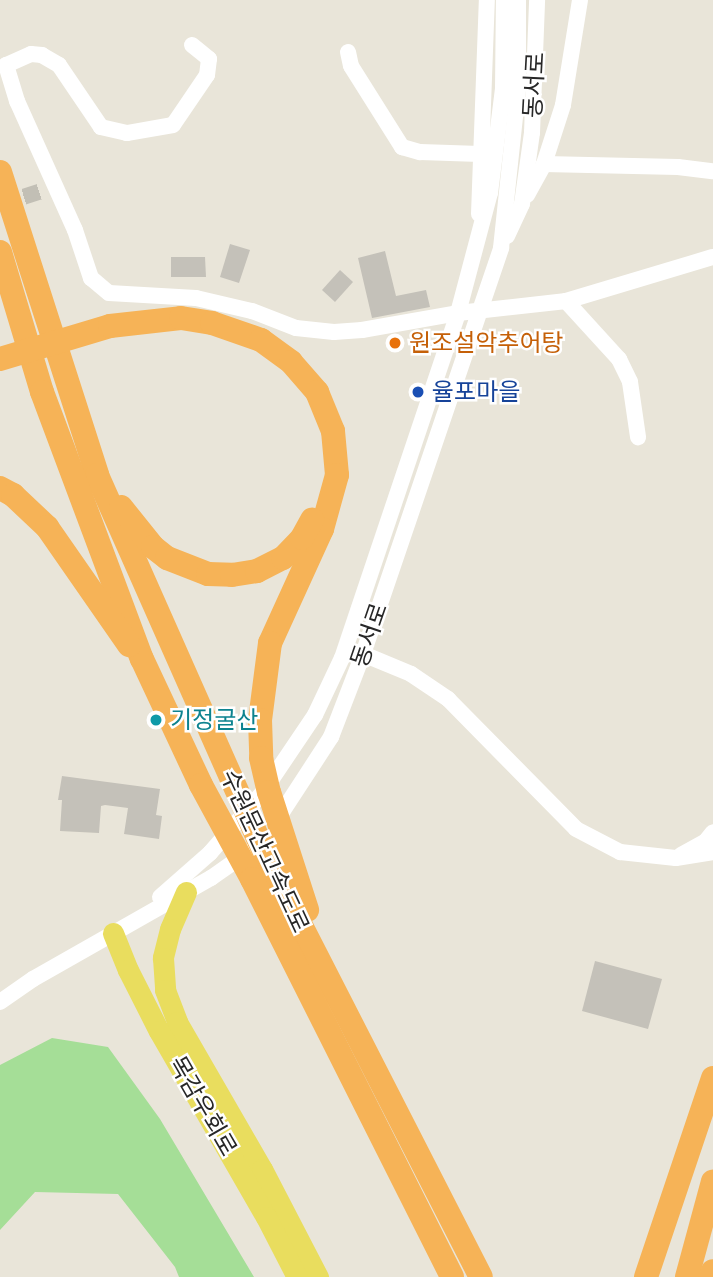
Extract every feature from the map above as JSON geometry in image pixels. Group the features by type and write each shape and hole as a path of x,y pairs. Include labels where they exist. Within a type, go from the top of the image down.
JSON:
{"highway":[{"name":"수원문산고속도로","path":"0,173 32,317 42,391 142,659 201,785 268,860 340,1007 481,1277"},
{"name":"수원문산고속도로","path":"0,252 67,382 97,475 453,1277"},
{"path":"0,359 110,326 181,318 212,323 261,340 291,362 317,392 333,431 337,475 322,529 271,643 260,720 268,860"},
{"path":"0,371 129,333 182,332 228,339 268,358 296,384 316,414 326,450 325,481 320,502 302,538 283,558 257,571 232,575 208,574 167,558 153,547 97,475"},
{"path":"0,488 13,495 47,527 72,560 122,638 142,659"},
{"path":"646,1277 713,1078"},
{"path":"687,1277 713,1181"},
{"path":"711,1277 713,1270"}],"main road":[{"name":"목감우회로","path":"186,892 170,929 163,958 165,990 177,1022 262,1169 318,1277"},
{"name":"목감우회로","path":"113,933 128,970 159,1031 260,1206 297,1277"}],"street":[{"name":"동서로","path":"479,236 487,0"},
{"name":"동서로","path":"113,933 179,882 239,822 288,759 315,715 342,658 458,313 490,192 503,89 504,0"},
{"name":"동서로","path":"501,248 517,88 517,0"},
{"name":"동서로","path":"0,1002 186,892 246,853 273,826 331,737 363,654 482,311 501,248 522,204 532,133 537,0"},
{"path":"522,204 544,164 563,105 580,0"},
{"path":"192,45 209,59 207,75 173,125 127,133 101,127 59,65 42,55 3,58 49,189 90,278 109,293 206,300 317,332 362,330 458,313 566,301 713,257"},
{"path":"348,52 351,66 402,147 420,152 480,154"},
{"path":"544,164 678,167 713,171"},
{"path":"566,301 619,359 630,382 638,438"},
{"path":"363,654 411,674 448,699 576,829 620,852 676,858 713,852"},
{"path":"676,858 706,841 713,832"}],"green space":[{"path":"52,1038 108,1047 160,1119 254,1277 179,1277 175,1267 118,1194 35,1192 0,1230 0,1065"}],"building":[{"path":"230,244 250,250 239,283 220,277"},
{"path":"385,251 396,296 426,290 430,307 372,318 358,258"},
{"path":"171,257 205,257 206,277 171,277"},
{"path":"340,270 353,282 335,302 322,290"},
{"path":"62,776 160,789 156,815 162,816 159,839 124,834 128,808 105,805 101,806 99,833 60,831 62,800 58,800"},
{"path":"595,961 662,979 648,1029 582,1011"}],"tunnel":[{"path":"1,204 42,191"}],"place":[{"name":"원조설악추어탕","path":"395,343"},
{"name":"율포마을","path":"418,392"},
{"name":"기정굴산","path":"156,720"}]}
